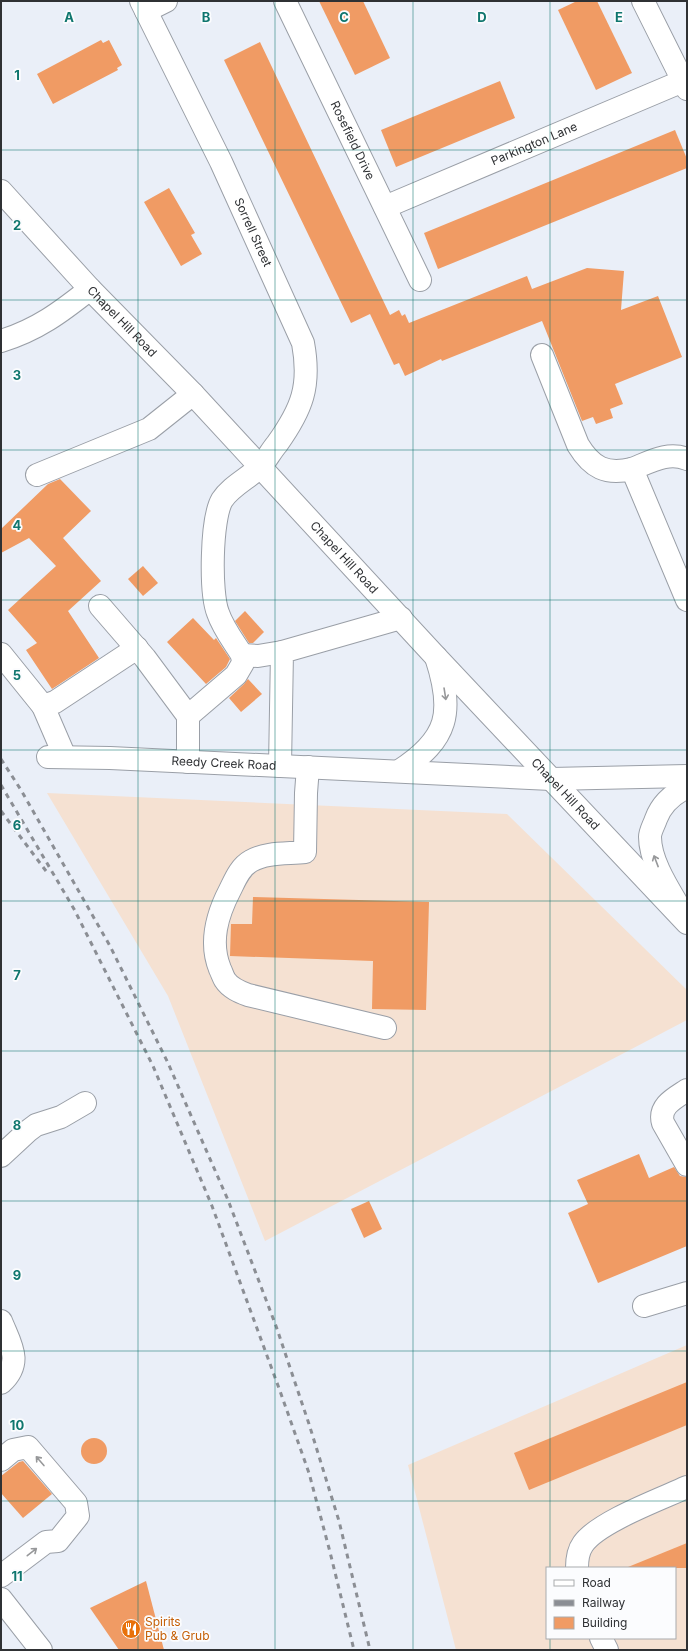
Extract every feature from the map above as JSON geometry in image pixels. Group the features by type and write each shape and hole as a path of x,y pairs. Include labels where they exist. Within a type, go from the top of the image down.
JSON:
{"street":[{"path":"144,6 166,1"},
{"name":"Rosefield Drive","path":"285,1 420,280"},
{"path":"643,1 685,85"},
{"name":"Sorrell Street","path":"144,6 221,162 303,343 307,372 304,392 298,410 290,426 260,466 223,498 218,508 215,523 214,600 218,614 242,656"},
{"name":"Parkington Lane","path":"385,207 685,85"},
{"name":"Chapel Hill Road","path":"1,191 90,289 193,394 436,657 687,922"},
{"path":"1,341 24,333 51,319 90,289"},
{"path":"542,355 578,445 585,456 595,465 617,472 632,469 662,457 680,456 687,459"},
{"path":"37,475 149,429 193,394"},
{"path":"632,469 687,600"},
{"path":"100,606 137,648 188,716 188,762"},
{"path":"188,716 236,675 243,663 242,656 258,656 282,652 401,618"},
{"path":"1,654 43,706 55,702 137,648"},
{"path":"280,766 282,652"},
{"path":"399,772 416,760 433,742 442,727 446,702 443,678 436,657"},
{"name":"Reedy Creek Road","path":"43,706 57,757 551,779 687,776"},
{"path":"308,767 305,852 264,856 250,861 240,871 227,896 216,927 214,946 217,961 225,981 235,990 248,995 385,1028"},
{"path":"687,787 665,803 658,814 650,836 654,855 662,876 687,922"},
{"path":"687,1090 669,1102 660,1115 687,1165"},
{"path":"1,1156 28,1131 36,1126 66,1114 85,1103"},
{"path":"644,1306 687,1293"},
{"path":"1,1321 14,1354 12,1370 1,1383"},
{"path":"1,1460 13,1450 28,1447 76,1503 78,1516 58,1540 46,1542 1,1576"},
{"path":"577,1567 577,1560 582,1545 595,1532 613,1521 687,1487"},
{"path":"1,1599 41,1650"},
{"path":"602,1639 607,1650"}],"shaded area":[{"path":"47,793 507,814 687,990 687,1020 265,1241 168,996"},
{"path":"687,1345 687,1650 456,1650 408,1465"}],"building":[{"path":"319,1 363,1 390,58 355,75"},
{"path":"577,1 597,1 632,73 596,90 558,10"},
{"path":"101,40 103,43 109,40 122,65 117,68 118,70 53,104 37,74"},
{"path":"260,42 390,315 399,310 402,316 405,314 409,323 527,276 532,289 587,268 624,271 621,310 658,296 682,357 615,384 623,404 610,409 613,418 596,424 593,417 582,421 542,321 442,361 441,359 405,376 399,363 394,365 370,314 351,323 224,60"},
{"path":"500,81 515,118 396,167 381,130"},
{"path":"675,130 687,159 687,168 438,269 424,233"},
{"path":"169,188 195,233 191,235 202,254 181,266 144,202"},
{"path":"60,479 91,511 63,538 101,581 68,611 99,658 52,689 26,650 37,643 8,610 56,566 29,538 1,553 1,529 48,484"},
{"path":"143,566 158,583 143,596 128,579"},
{"path":"245,611 264,632 253,643 249,643 235,621"},
{"path":"193,618 214,640 216,638 230,659 226,667 206,684 167,642"},
{"path":"248,679 262,694 241,712 229,698"},
{"path":"253,897 429,902 426,1010 372,1009 373,961 230,956 231,924 252,924"},
{"path":"639,1154 649,1178 674,1167 680,1176 686,1177 687,1246 598,1283 568,1213 588,1204 577,1180"},
{"path":"369,1201 382,1229 364,1238 351,1209"},
{"path":"687,1382 687,1425 529,1490 514,1453"},
{"path":"94,1438 103,1442 107,1451 103,1460 94,1464 85,1460 81,1451 85,1442"},
{"path":"23,1461 52,1494 23,1518 1,1493 1,1476 19,1462"},
{"path":"687,1543 687,1568 628,1567"},
{"name":"Spirits Pub & Grub","path":"146,1581 164,1650 119,1650 90,1608"}],"railway":[{"path":"1,759 21,790 110,946 168,1063 228,1200 276,1326 309,1424 339,1521 370,1650"},
{"path":"1,785 74,909 153,1066 212,1206 309,1473 354,1650"},
{"path":"1,811 49,875"}],"place":[{"name":"Spirits Pub & Grub","path":"131,1629"}]}
